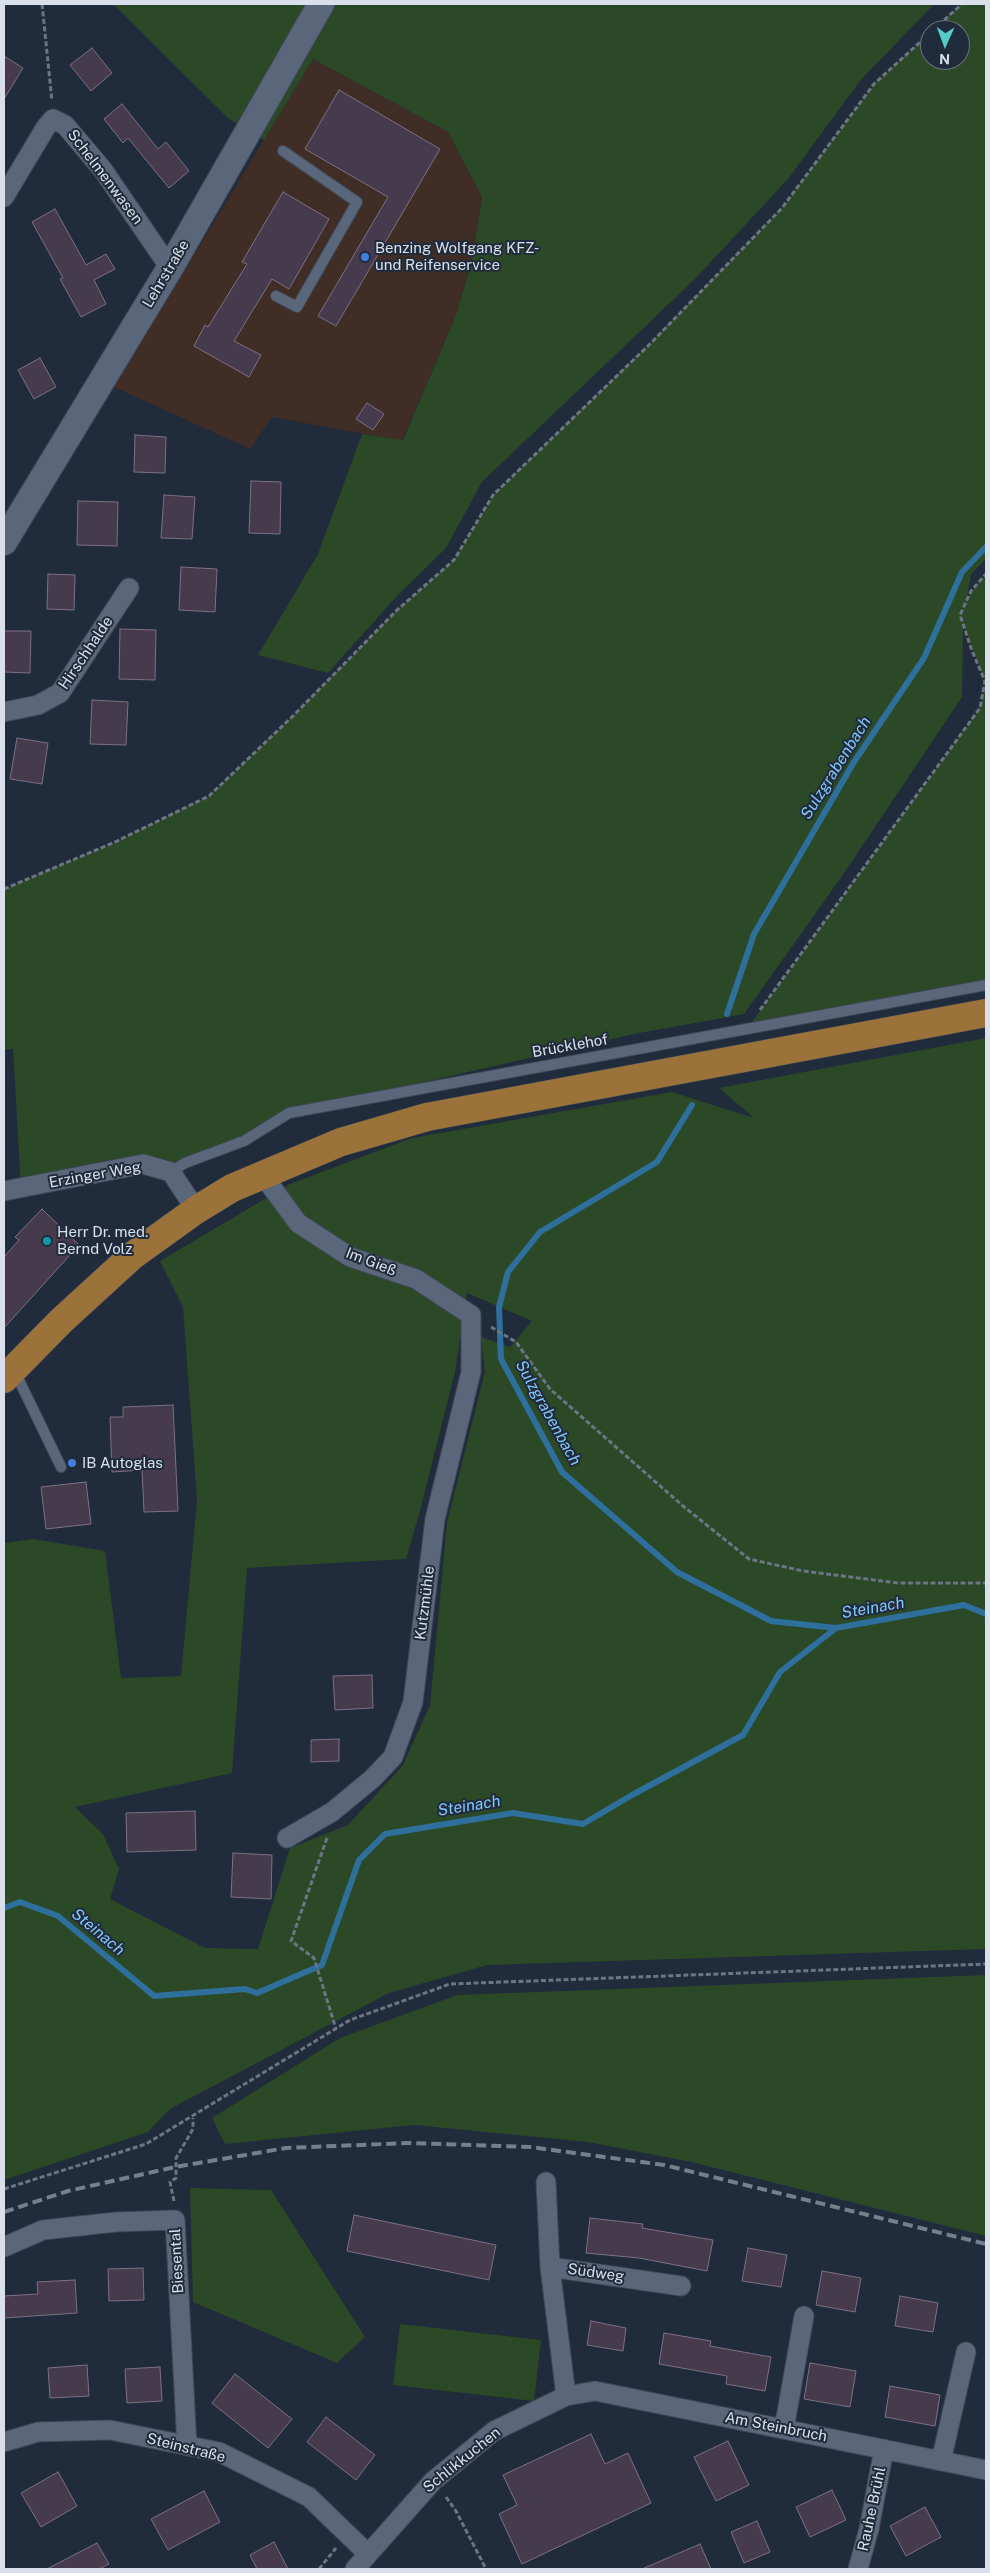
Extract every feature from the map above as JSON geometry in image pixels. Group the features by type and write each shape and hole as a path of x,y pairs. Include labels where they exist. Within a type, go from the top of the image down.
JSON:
{"main road":[{"path":"9,1374 61,1321 132,1256 196,1210 232,1188 341,1142 445,1113 986,1012"}],"street":[{"name":"Lehrstraße","path":"4,542 170,268 322,4"},
{"name":"Schelmenwasen","path":"4,197 46,127 53,119 65,125 103,170 170,268"},
{"name":"Hirschhalde","path":"4,712 38,705 60,693 129,588"},
{"name":"Erzinger Weg","path":"4,1191 143,1164 171,1172"},
{"path":"171,1172 196,1210"},
{"name":"Im Gieß","path":"262,1174 298,1223 350,1257 416,1279 471,1315"},
{"name":"Kutzmühle","path":"287,1838 337,1807 372,1779 393,1757 413,1702 435,1519 472,1372 471,1315"},
{"path":"546,2182 550,2267"},
{"name":"Biesental","path":"4,2247 43,2230 116,2222 175,2220 187,2446"},
{"name":"Südweg","path":"566,2396 550,2267 681,2286"},
{"path":"784,2429 804,2316"},
{"path":"941,2461 966,2352"},
{"name":"Am Steinbruch","path":"566,2396 595,2390 986,2470"},
{"name":"Schlikkuchen","path":"355,2569 433,2481 494,2431 566,2396"},
{"name":"Steinstraße","path":"4,2442 38,2432 110,2430 219,2452 310,2497 368,2554"},
{"name":"Rauhe Brühl","path":"858,2569 869,2529 884,2449"}],"lane":[{"path":"276,296 297,307 357,202 283,151"},
{"name":"Brücklehof","path":"171,1172 185,1163 244,1141 288,1114 986,985"},
{"path":"9,1374 61,1467"}],"path":[{"path":"42,4 53,119"},
{"path":"944,20 962,4"},
{"path":"4,890 115,842 209,796 294,715 396,610 454,560 493,495 650,344 782,208 874,84 920,42"},
{"path":"747,1029 980,708 985,681 972,651 960,615 971,591 986,574"},
{"path":"471,1315 516,1342 550,1389 683,1506 749,1559 803,1571 898,1583 986,1584"},
{"path":"336,2029 314,1958 291,1941 337,1807"},
{"path":"4,2189 146,2144 350,2020 450,1984 986,1964"},
{"path":"175,2220 174,2198 170,2182 176,2178 176,2158 193,2129 193,2117"},
{"path":"433,2481 456,2511 486,2569"},
{"path":"319,2569 348,2535"}],"shaded area":[{"path":"313,59 448,132 482,197 472,261 456,315 402,441 272,417 250,449 114,387"}],"green space":[{"path":"113,4 934,4 860,81 788,179 694,280 482,482 446,548 397,596 328,673 258,655 318,554 362,434 403,440 456,315 472,261 482,197 448,132 313,59 264,140 229,119"},
{"path":"962,4 986,4 986,559 971,574 967,598 986,574 986,985 747,1029 980,708 985,681 963,624 962,697 840,879 744,1014 634,1034 289,1113 171,1172 143,1164 21,1188 13,1049 4,1050 4,889 115,842 209,796 294,715 396,611 454,560 493,495 649,344 782,208 874,84 920,42 920,70 970,70 970,20 944,20"},
{"path":"986,1038 986,1949 487,1965 389,1993 170,2109 148,2132 4,2180 4,1543 33,1539 105,1551 121,1678 181,1676 197,1500 183,1307 160,1261 290,1184 412,1138 672,1092 754,1118 719,1088","holes":["467,1293 532,1321 510,1347 481,1337 485,1372 447,1522 430,1705 403,1765 348,1825 290,1848 258,1949 205,1948 110,1899 119,1869 103,1834 75,1807 232,1773 247,1568 406,1559 455,1372"]},
{"path":"986,1975 986,2236 691,2162 588,2142 414,2125 225,2144 212,2118 340,2038 457,1995"},
{"path":"190,2188 271,2190 365,2337 337,2363 193,2302"},
{"path":"400,2324 541,2340 534,2401 393,2385"}],"building":[{"path":"92,48 112,73 91,91 70,65"},
{"path":"4,56 23,68 4,99"},
{"name":"Benzing Wolfgang KFZ- und Reifenservice","path":"339,90 440,149 336,326 318,316 388,197 305,149"},
{"path":"122,104 158,149 166,142 189,171 169,188 128,138 123,143 104,119"},
{"path":"283,192 329,219 289,289 272,279 234,341 261,355 249,377 194,346 205,325 208,327 247,264 242,262"},
{"path":"55,209 86,265 106,254 115,269 94,280 106,304 81,317 60,279 63,278 32,222"},
{"path":"40,358 56,387 34,399 18,370"},
{"path":"367,403 384,414 373,430 356,419"},
{"path":"135,435 166,437 165,473 134,472"},
{"path":"251,481 281,482 280,534 249,533"},
{"path":"164,495 195,497 192,539 161,538"},
{"path":"78,501 118,502 117,546 77,545"},
{"path":"181,567 217,569 215,612 179,610"},
{"path":"48,574 75,575 74,610 47,609"},
{"path":"120,629 156,630 155,680 119,679"},
{"path":"4,631 31,631 30,673 4,672"},
{"path":"92,700 128,702 126,745 90,744"},
{"path":"17,738 48,743 42,784 10,779"},
{"path":"42,1209 79,1245 4,1328 4,1257 19,1240 15,1237"},
{"path":"173,1405 178,1511 144,1512 142,1470 112,1472 110,1417 123,1417 123,1407"},
{"path":"86,1482 91,1524 46,1529 41,1487"},
{"path":"372,1675 373,1708 335,1710 333,1676"},
{"path":"339,1739 339,1761 311,1762 311,1740"},
{"path":"195,1811 196,1850 127,1852 126,1813"},
{"path":"233,1853 272,1855 271,1899 231,1897"},
{"path":"354,2215 496,2245 489,2280 347,2251"},
{"path":"590,2218 643,2224 642,2228 713,2240 707,2271 639,2258 586,2253"},
{"path":"748,2248 787,2255 781,2287 742,2281"},
{"path":"143,2268 144,2300 109,2301 108,2269"},
{"path":"822,2271 861,2278 855,2312 816,2305"},
{"path":"75,2280 77,2313 4,2318 4,2296 38,2294 37,2282"},
{"path":"900,2296 938,2303 933,2332 895,2326"},
{"path":"591,2321 626,2328 623,2351 587,2345"},
{"path":"664,2333 711,2341 710,2346 771,2357 765,2391 726,2384 727,2376 659,2364"},
{"path":"810,2363 856,2371 850,2407 804,2399"},
{"path":"87,2365 89,2396 50,2398 48,2368"},
{"path":"160,2367 162,2401 127,2403 125,2369"},
{"path":"235,2374 292,2419 268,2448 212,2403"},
{"path":"890,2386 940,2395 935,2426 885,2417"},
{"path":"326,2417 375,2455 356,2480 307,2442"},
{"path":"591,2434 605,2464 628,2453 651,2503 522,2564 499,2514 517,2505 503,2475"},
{"path":"728,2441 749,2485 716,2501 694,2457"},
{"path":"58,2472 77,2506 41,2527 21,2493"},
{"path":"832,2490 846,2520 810,2537 796,2507"},
{"path":"204,2491 220,2522 168,2550 151,2519"},
{"path":"925,2507 941,2537 906,2556 890,2526"},
{"path":"757,2521 770,2552 744,2563 731,2532"},
{"path":"274,2542 288,2569 257,2569 250,2555"},
{"path":"97,2543 109,2564 99,2569 47,2569"},
{"path":"700,2544 711,2569 642,2569"}],"waterway":[{"name":"Sulzgrabenbach","path":"727,1014 754,934 854,762 924,658 962,572 986,547"},
{"name":"Sulzgrabenbach","path":"692,1105 657,1162 540,1232 508,1272 499,1307 501,1359 562,1472 677,1572 771,1621 836,1628"},
{"name":"Steinach","path":"4,1908 20,1902 58,1916 154,1996 245,1989 257,1993 322,1965 359,1860 385,1834 513,1813 583,1824 632,1795 743,1735 780,1672 836,1628 964,1605 986,1614"}],"railway":[{"path":"4,2212 68,2191 175,2167 286,2148 409,2143 530,2147 664,2165 986,2244"}],"place":[{"name":"Benzing Wolfgang KFZ- und Reifenservice","path":"365,257"},
{"name":"Herr Dr. med. Bernd Volz","path":"47,1241"},
{"name":"IB Autoglas","path":"72,1463"}]}
